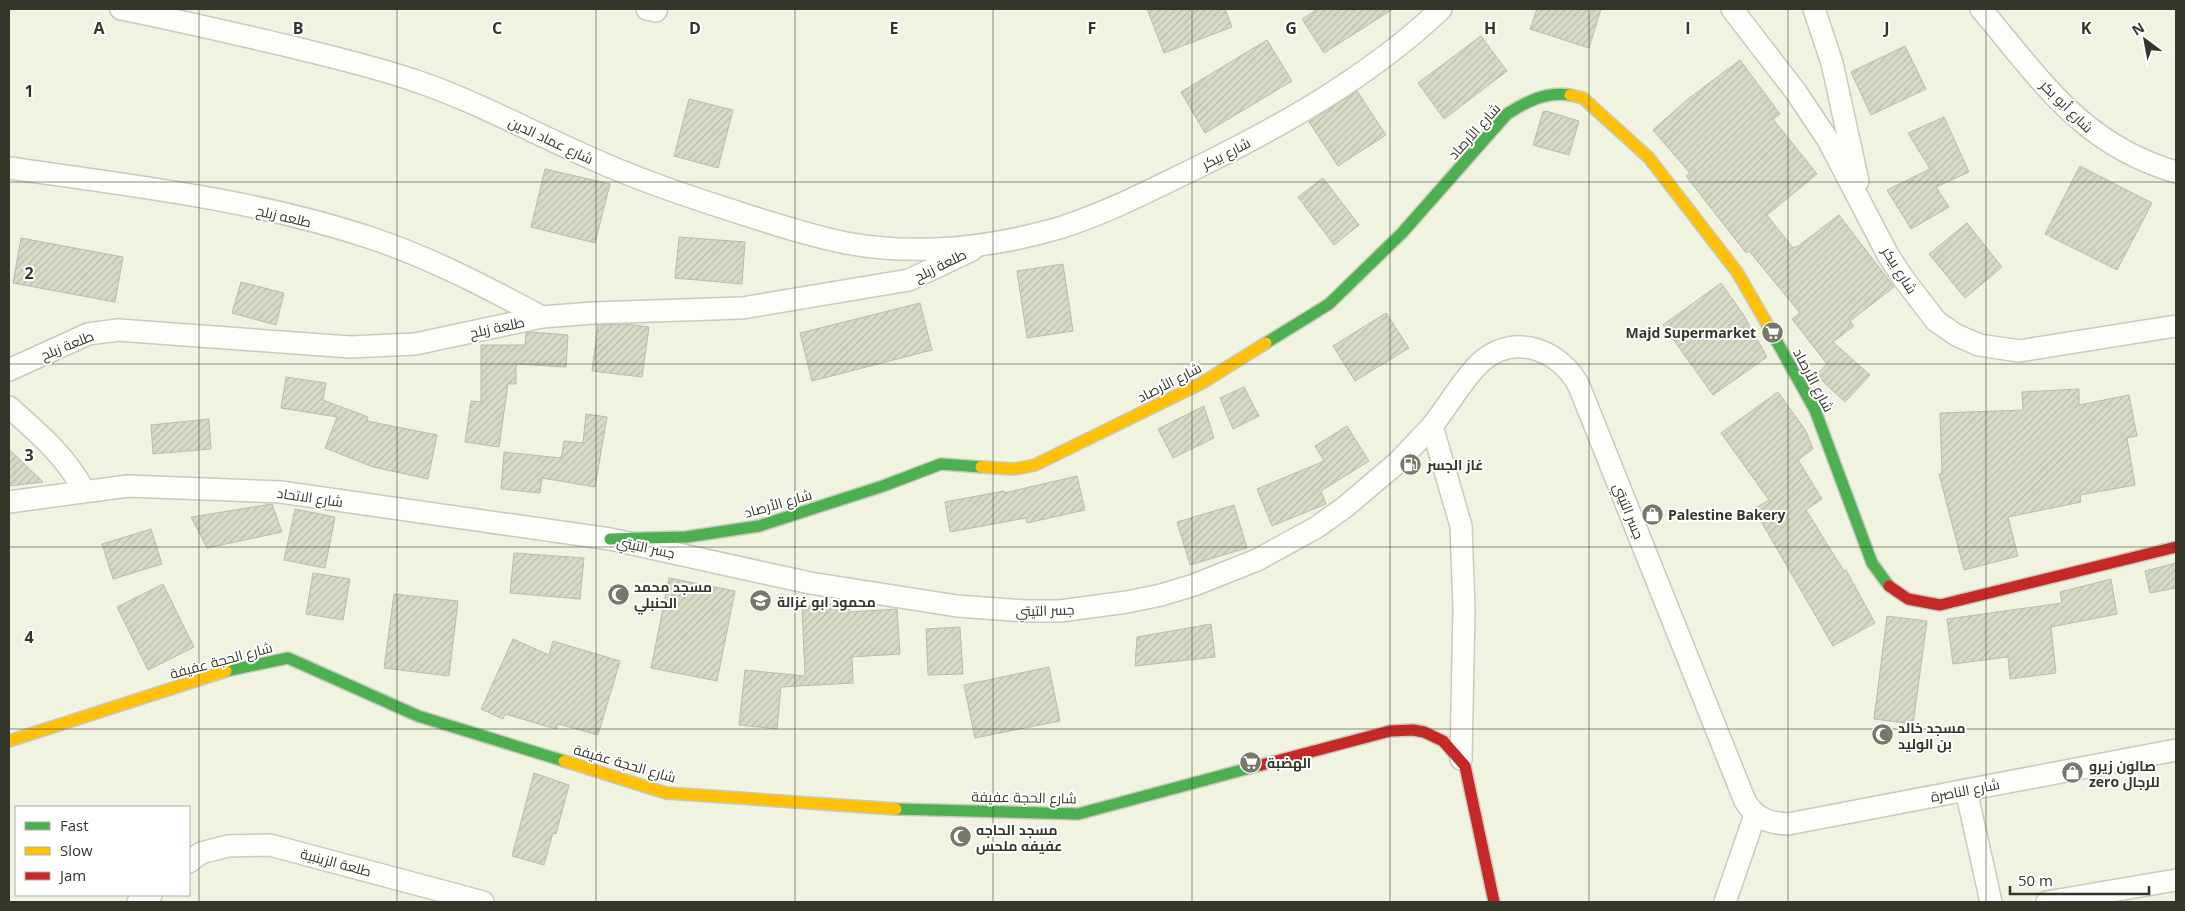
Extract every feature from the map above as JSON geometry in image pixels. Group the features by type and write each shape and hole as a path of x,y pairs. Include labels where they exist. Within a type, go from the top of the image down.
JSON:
{"street":[{"name":"شارع عماد الدين","path":"121,9 340,58 419,82 475,104 664,190 802,233 848,243 890,248 930,249 984,244"},
{"name":"شارع بيكر","path":"984,244 1057,228 1120,205 1243,145 1312,106 1370,68 1441,9"},
{"name":"شارع بيكر","path":"1732,9 1796,92 1828,140 1888,255 1926,309 1936,320 1956,335 1979,345 2019,351 2176,326"},
{"path":"1814,9 1832,63 1863,205"},
{"name":"شارع أبو بكر","path":"1981,9 2056,97 2080,122 2117,148 2137,159 2176,172"},
{"name":"شارع الأرصاد","path":"610,539 686,537 759,526 883,486 941,464 1015,469 1035,466 1202,384 1329,304 1402,233 1507,114 1529,100 1554,94 1583,98 1649,158 1737,272 1815,410 1872,563 1882,579 1894,592 1916,602 1940,604 2176,547"},
{"name":"طلعه زبلح","path":"9,168 151,189 282,214 373,239 465,276 542,317"},
{"name":"طلعة زبلح","path":"9,370 88,334 118,330 350,347 415,344 542,317 593,313 742,308 909,280 984,244"},
{"name":"جسر التيتي","path":"610,539 810,583 958,606 1026,611 1094,607 1128,602 1194,585 1257,560 1288,544 1345,507 1372,486 1433,425 1482,361 1502,350 1526,347 1537,349 1548,353 1567,366 1579,386 1744,801 1755,815"},
{"path":"9,407 49,442 69,464 84,490"},
{"path":"1433,425 1461,526 1464,608 1461,759 1465,766 1494,902"},
{"name":"شارع الاتحاد","path":"9,502 84,490 128,486 280,492 610,539"},
{"name":"شارع الحجة عفيفة","path":"9,741 50,730 184,684 267,661 288,658 418,716 666,793 858,808 1078,814 1390,731 1411,729 1434,735 1454,749 1461,759"},
{"name":"شارع الناصرة","path":"1755,815 1773,824 1788,824 2176,750"},
{"path":"1966,790 1991,902"},
{"path":"1725,902 1755,815"},
{"name":"طلعة الزينبية","path":"190,861 201,853 228,846 270,845 483,902"},
{"path":"2047,902 2176,880"},
{"path":"138,902 149,896"}],"building":[{"path":"1147,9 1225,9 1232,27 1164,53"},
{"path":"1318,9 1393,9 1324,53 1302,19"},
{"path":"1537,9 1601,9 1589,48 1530,29"},
{"path":"1481,36 1507,71 1444,119 1418,83"},
{"path":"1267,40 1292,81 1205,133 1181,92"},
{"path":"1905,46 1926,89 1871,115 1851,72"},
{"path":"1740,60 1780,114 1773,119 1817,174 1767,215 1793,248 1797,247 1839,215 1894,287 1850,321 1854,326 1833,342 1870,375 1845,402 1816,375 1827,364 1792,319 1800,313 1749,251 1746,253 1686,176 1690,173 1653,130 1688,99"},
{"path":"1357,91 1386,135 1338,166 1309,122"},
{"path":"689,99 733,110 718,168 674,156"},
{"path":"1546,111 1579,121 1569,155 1533,145 1543,112"},
{"path":"1944,117 1969,172 1936,187 1949,207 1911,229 1887,190 1930,169 1908,133"},
{"path":"2080,166 2152,203 2117,270 2045,234"},
{"path":"545,169 610,184 595,243 531,227"},
{"path":"1323,178 1359,225 1334,245 1298,197"},
{"path":"1967,223 2002,267 1965,298 1929,254"},
{"path":"679,237 745,242 742,284 675,278"},
{"path":"21,238 123,257 115,302 13,283"},
{"path":"1063,264 1073,331 1027,338 1017,271"},
{"path":"241,282 284,293 276,325 232,313"},
{"path":"1721,283 1743,314 1767,357 1713,395 1663,325"},
{"path":"920,303 932,350 812,381 800,333"},
{"path":"1386,313 1409,348 1355,381 1333,346"},
{"path":"627,324 649,327 642,377 592,371 598,325"},
{"path":"526,333 568,335 566,367 516,364 516,384 508,384 499,447 465,442 471,401 481,402 481,345 525,345"},
{"path":"286,377 326,383 323,400 368,417 367,421 437,435 428,479 373,467 325,448 337,417 281,408"},
{"path":"1244,387 1259,416 1233,429 1220,398"},
{"path":"2079,389 2079,405 2129,395 2137,436 2127,438 2135,485 2080,495 2081,502 2008,517 2018,556 1964,570 1939,474 1942,473 1940,413 2023,410 2022,392"},
{"path":"1778,392 1806,431 1813,449 1798,460 1822,499 1806,510 1844,571 1846,570 1875,623 1833,646 1754,509 1769,500 1721,433"},
{"path":"1204,406 1214,438 1173,458 1158,429"},
{"path":"586,414 607,417 595,487 542,478 540,493 501,489 504,452 561,458 564,441 583,443"},
{"path":"209,419 211,449 153,454 151,425"},
{"path":"1347,426 1369,461 1321,491 1326,504 1272,526 1257,489 1324,461 1315,446"},
{"path":"9,449 43,482 9,486"},
{"path":"1077,476 1085,510 1027,523 1026,518 950,532 945,502 1004,491 1004,493"},
{"path":"272,504 282,532 207,548 191,517"},
{"path":"1234,505 1247,548 1190,565 1177,522"},
{"path":"295,509 335,517 325,568 284,560"},
{"path":"151,529 162,564 113,579 102,544"},
{"path":"514,553 584,558 580,599 510,593"},
{"path":"2176,563 2176,588 2150,593 2145,571"},
{"path":"313,573 350,579 343,620 306,614"},
{"path":"669,578 735,591 717,681 651,668"},
{"path":"2111,579 2117,614 2051,627 2056,673 2010,679 2008,657 1953,664 1947,619 2062,603 2060,592"},
{"path":"163,584 194,647 148,670 117,607"},
{"path":"394,594 458,601 449,676 384,668"},
{"path":"849,603 850,612 897,609 900,654 852,657 853,683 781,687 777,729 739,725 745,670 805,676 802,606"},
{"path":"1887,616 1927,621 1913,724 1874,719"},
{"path":"1211,624 1215,657 1135,666 1137,637"},
{"path":"960,627 963,674 928,675 926,629"},
{"path":"513,639 549,655 553,641 620,661 598,735 558,724 556,729 505,714 503,719 481,709"},
{"path":"1049,667 1060,721 975,738 964,685"},
{"path":"534,773 569,785 556,834 553,833 544,865 512,856"}],"traffic: fast":[{"path":"1266,343 1329,304 1402,233 1507,114 1537,98 1561,94 1570,95"},
{"path":"1767,324 1815,410 1872,563 1889,586"},
{"path":"610,539 686,537 759,526 883,486 941,464 981,467"},
{"path":"226,671 288,658 418,716 564,761"},
{"path":"896,809 1078,814 1261,765"}],"traffic: slow":[{"path":"1570,95 1583,98 1649,158 1737,272 1767,324"},
{"path":"981,467 1015,469 1035,465 1202,383 1266,343"},
{"path":"9,741 226,671"},
{"path":"564,761 666,793 896,809"}],"traffic: jam":[{"path":"1889,586 1908,599 1940,605 2176,547"},
{"path":"1261,765 1390,731 1413,730 1424,732 1443,741 1465,766 1494,902"}],"place":[{"name":"Majd Supermarket","path":"1772,332"},
{"name":"غاز الجسر","path":"1411,464"},
{"name":"Palestine Bakery","path":"1652,514"},
{"name":"مسجد محمد الحنبلي","path":"618,594"},
{"name":"محمود ابو غزالة","path":"761,601"},
{"name":"مسجد خالد بن الوليد","path":"1882,735"},
{"name":"الهضبة","path":"1251,762"},
{"name":"صالون زيرو zero للرجال","path":"2073,773"},
{"name":"مسجد الحاجه عفيفه ملحس","path":"960,837"}]}
